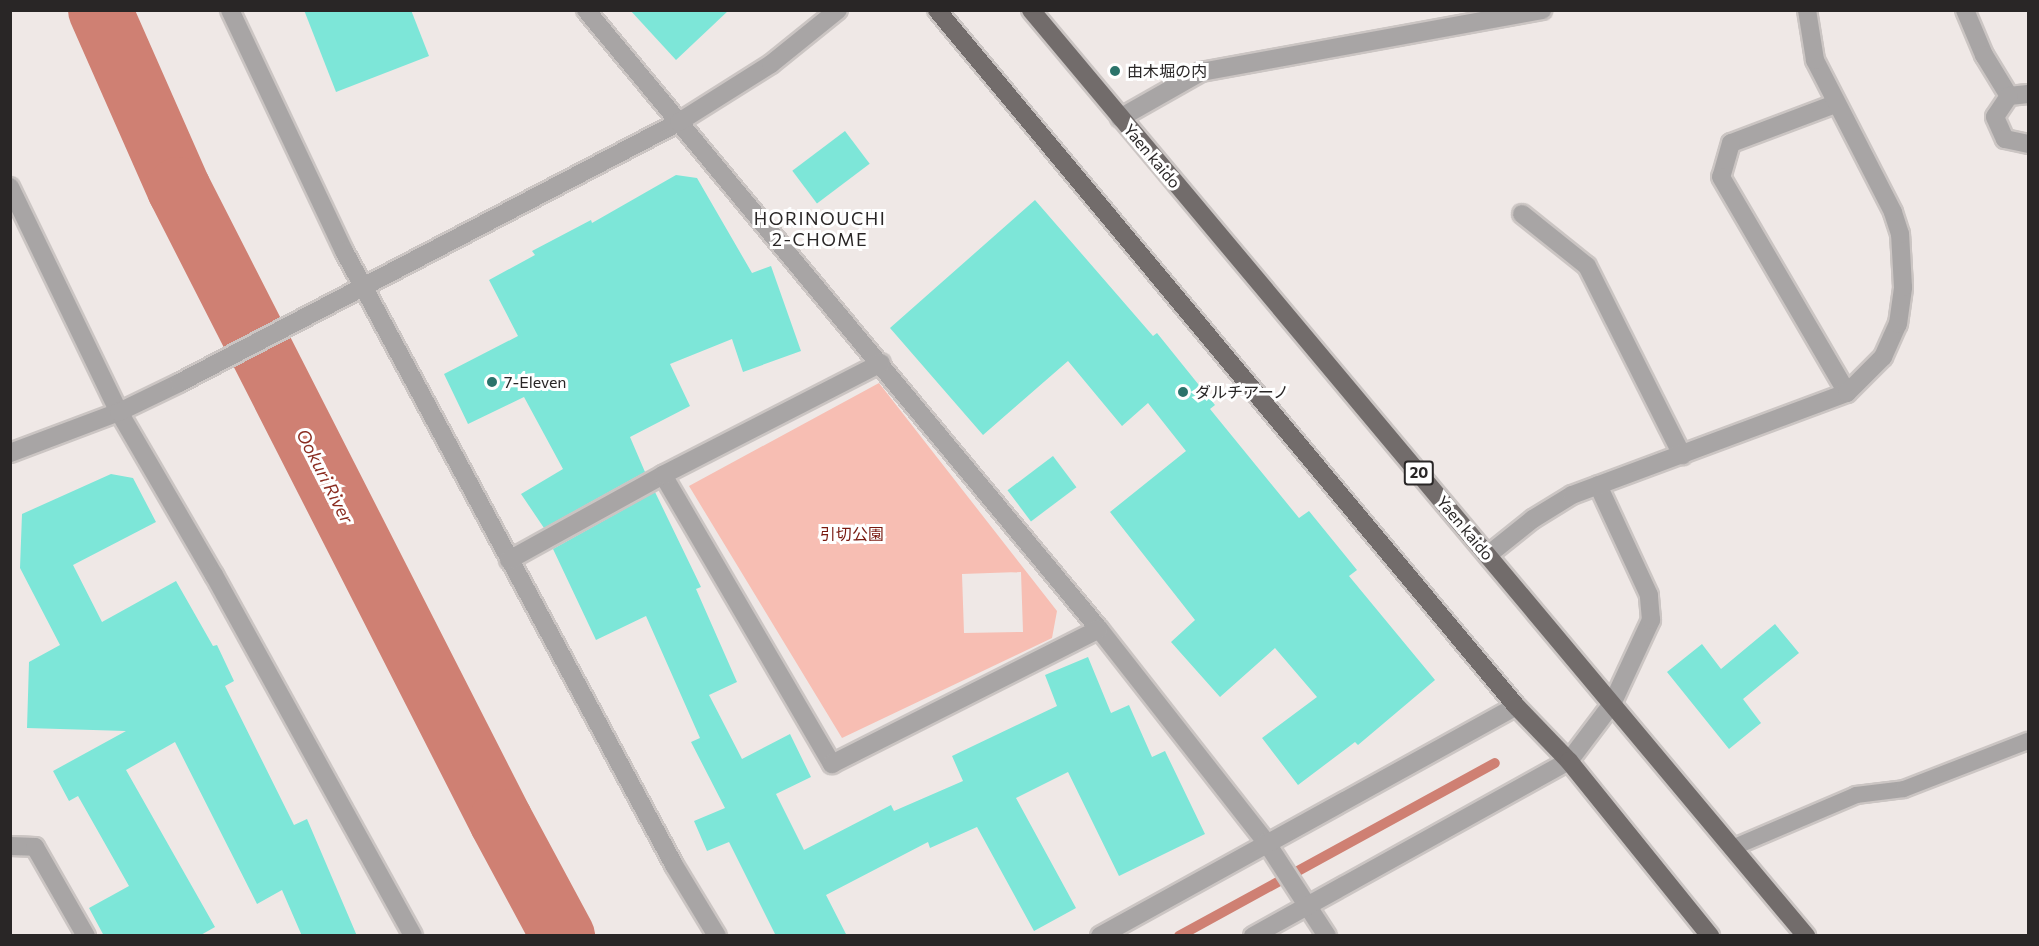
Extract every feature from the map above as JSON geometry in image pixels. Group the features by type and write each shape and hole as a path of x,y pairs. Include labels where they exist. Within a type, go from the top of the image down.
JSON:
{"main road":[{"path":"937,10 1516,706 1569,761 1710,936"},
{"name":"Yaen kaido","path":"1031,10 1806,936"}],"street":[{"path":"230,10 363,286 674,865 717,936"},
{"path":"586,10 881,363 1099,629 1266,842 1305,908 1327,936"},
{"path":"10,453 119,412 178,383 679,122 771,64 838,10"},
{"path":"1120,118 1201,72 1542,10"},
{"path":"1488,555 1533,519 1572,495 1847,393 1883,357 1894,339 1903,287 1904,255 1893,212 1834,104 1815,60 1807,10"},
{"path":"1965,10 1984,55 2009,96"},
{"path":"2028,94 2009,96 1997,109 1999,133 2012,143 2028,144"},
{"path":"1834,104 1731,143 1721,177 1847,393"},
{"path":"10,187 119,412 214,575 413,936"},
{"path":"1522,214 1587,266 1682,455"},
{"path":"509,560 663,475 881,363"},
{"path":"663,475 831,764 1099,629"},
{"path":"1253,936 1569,761 1612,704 1651,620 1648,595 1598,485"},
{"path":"1100,936 1266,842 1516,706"},
{"path":"10,846 35,847 86,936"}],"lane":[{"path":"1732,848 1856,795 1904,789 2028,741"}],"green space":[{"name":"引切公園","path":"879,383 1057,611 1052,638 842,738 689,486","holes":["1021,572 1023,632 964,633 962,574"]}],"building":[{"path":"304,10 411,10 429,56 336,92"},
{"path":"630,10 729,10 676,60"},
{"path":"845,131 870,164 817,203 792,171"},
{"path":"676,175 697,178 752,273 771,266 801,351 743,372 732,339 670,364 690,406 630,437 645,472 544,528 521,494 563,469 524,397 468,424 444,374 518,336 489,280 535,255 532,251 591,220 592,223"},
{"path":"1035,200 1153,336 1157,333 1215,405 1210,409 1299,518 1309,511 1357,570 1349,576 1435,680 1358,745 1355,742 1298,785 1262,738 1317,697 1275,648 1220,697 1171,642 1195,620 1110,512 1186,451 1148,403 1122,426 1068,361 983,435 890,328"},
{"path":"1053,456 1076,487 1031,521 1007,490"},
{"path":"111,474 133,478 156,522 73,565 102,622 176,581 213,646 217,645 234,681 225,686 294,825 307,819 357,936 302,936 282,890 257,904 175,742 126,770 215,927 199,936 104,936 89,908 129,886 78,796 69,801 53,771 126,731 27,728 29,662 60,645 20,568 22,514"},
{"path":"655,492 701,587 696,589 737,682 709,695 742,759 790,734 811,777 776,794 804,850 891,805 894,811 963,781 952,756 1057,706 1045,675 1088,657 1111,713 1129,705 1152,757 1165,751 1205,834 1119,876 1068,772 1016,798 1076,908 1034,931 977,827 930,848 928,842 826,895 847,936 776,936 729,842 707,851 694,821 725,808 691,742 700,738 646,616 596,640 553,549"},
{"path":"1775,624 1799,653 1743,699 1761,723 1729,749 1667,672 1702,644 1721,669"}],"waterway":[{"name":"Ookuri River","path":"100,10 179,189 501,821 563,936"},
{"path":"1179,936 1495,763"}],"place":[{"name":"由木堀の内","path":"1115,71"},
{"name":"7-Eleven","path":"492,382"},
{"name":"ダルチアーノ","path":"1183,392"}],"district":[{"name":"HORINOUCHI 2-CHOME","path":"820,229"}]}
